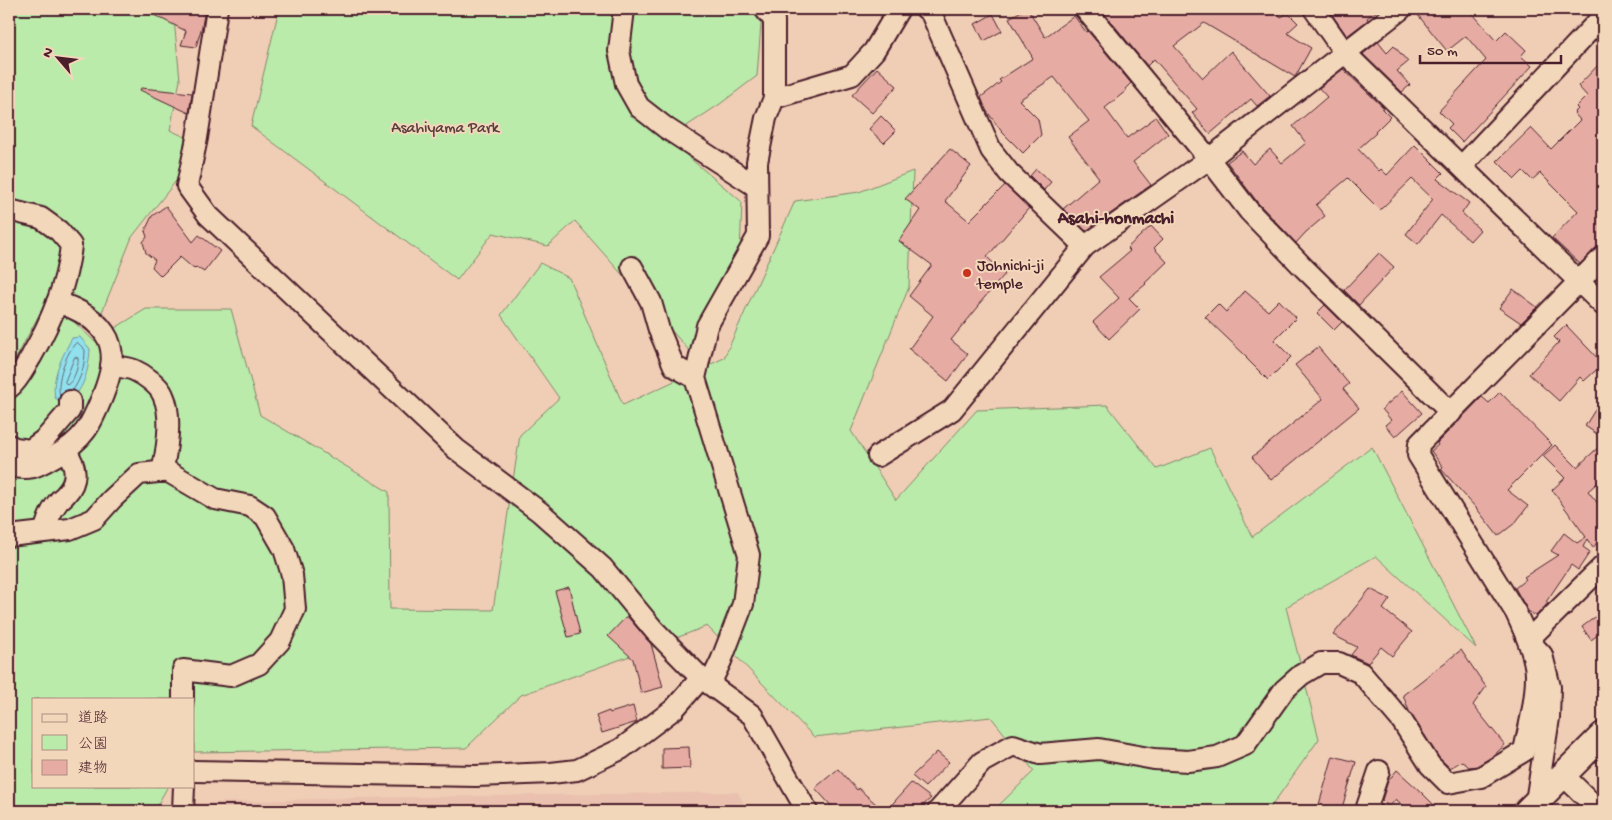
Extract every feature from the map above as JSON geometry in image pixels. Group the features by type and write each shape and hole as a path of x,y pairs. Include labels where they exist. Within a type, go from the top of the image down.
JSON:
{"street":[{"path":"217,9 197,138 187,186 202,208 456,450 540,512 603,568 654,630 705,681 752,715 807,811"},
{"path":"624,9 619,51 626,84 639,107 666,128 757,187"},
{"path":"195,771 476,776 577,770 621,749 674,709 705,681 721,661 743,604 749,555 695,378 707,326 758,236 757,162 766,118 774,98 774,20 765,9"},
{"path":"774,98 852,75 874,51 899,9"},
{"path":"926,9 931,13 991,150 1009,173 1085,246"},
{"path":"1085,9 1209,159 1249,211 1451,413"},
{"path":"1314,9 1344,52 1603,305"},
{"path":"878,456 952,410 1085,246 1209,159 1400,9"},
{"path":"1462,166 1603,16"},
{"path":"9,210 41,218 59,231 71,245 69,264 47,329 17,381 9,388"},
{"path":"938,811 982,762 1013,746 1040,754 1099,750 1154,759 1188,761 1217,756 1245,745 1284,690 1301,675 1321,663 1339,663 1361,673 1402,721 1430,765 1448,783 1481,777 1524,752 1533,710 1536,674 1528,640 1516,613 1418,455 1419,444 1603,257"},
{"path":"632,267 651,302 659,330 674,366 695,378"},
{"path":"9,466 23,469 38,467 77,443 94,417 106,386 113,358 111,349 102,331 92,318 57,302"},
{"path":"111,366 134,370 153,383 163,394 167,408 168,442 162,472"},
{"path":"9,445 14,448 30,450 45,439 70,410 70,401"},
{"path":"45,531 48,519 58,502 68,492 76,476 74,466 66,451"},
{"path":"9,536 70,529 94,519 139,474 167,471 215,499 250,506 265,516 284,549 292,575 295,609 280,641 260,664 231,676 183,670 183,698"},
{"path":"1528,640 1603,566"},
{"path":"1528,640 1542,656 1550,687 1549,718 1531,807"},
{"path":"1531,807 1603,735"},
{"path":"1371,811 1367,807 1379,771"},
{"path":"1563,775 1600,811"},
{"path":"183,811 184,788"}],"shaded area":[{"path":"738,792 748,811 167,811 167,804 347,798"}],"green space":[{"path":"9,9 173,9 180,80 170,130 185,137 179,177 132,237 98,322 69,317 94,341 146,309 231,309 260,415 389,492 390,609 493,610 520,435 559,398 501,315 540,263 569,278 623,405 724,358 795,201 859,192 913,171 909,287 851,431 896,500 977,410 1107,405 1157,469 1210,448 1252,537 1372,447 1476,648 1376,556 1286,607 1319,739 1268,811 993,811 1034,771 991,717 814,737 707,626 521,695 466,748 195,752 195,698 32,698 32,788 167,788 154,811 9,811 9,369 18,371 62,315 41,311 15,360 9,359"},
{"name":"Asahiyama Park","path":"279,9 737,9 755,15 761,24 757,76 720,104 667,139 742,202 740,253 693,355 575,221 548,246 493,233 457,280 251,126"}],"water":[{"path":"80,337 90,349 87,373 76,394 64,404 55,398 56,375 72,338"}],"building":[{"path":"154,9 168,9 183,15 185,9 205,9 196,47 181,45 186,31 152,14"},
{"path":"1028,9 1045,37 1074,16 1131,83 1125,89 1127,90 1105,108 1127,138 1156,117 1168,134 1133,162 1151,185 1086,231 1063,209 1099,178 1068,137 1089,121 1054,77 1019,100 1038,119 1041,135 1023,153 1002,132 986,110 981,97 1001,82 999,80 1033,58 1009,18"},
{"path":"1110,9 1274,9 1281,17 1288,13 1298,23 1287,33 1311,48 1295,77 1204,23 1174,46 1203,78 1231,51 1270,96 1257,106 1251,99 1210,134 1192,113 1197,109 1154,59 1147,66 1105,14"},
{"path":"1328,9 1380,9 1347,36"},
{"path":"1413,9 1469,9 1496,41 1506,31 1526,50 1521,56 1532,66 1462,142 1448,128 1452,124 1439,111 1486,60 1466,36 1447,51"},
{"path":"993,14 1002,31 984,41 975,24"},
{"path":"1378,42 1387,53 1394,46 1408,62 1397,71 1410,85 1402,92 1363,54"},
{"path":"1603,60 1603,245 1595,249 1580,264 1552,238 1578,211 1540,173 1532,180 1523,171 1515,179 1497,161 1531,128 1551,149 1580,120 1574,113 1578,109 1576,107 1587,96 1578,86"},
{"path":"877,68 897,86 872,113 852,95"},
{"path":"1343,69 1384,108 1382,109 1390,117 1358,149 1379,171 1381,169 1387,175 1415,145 1443,173 1437,179 1469,203 1462,213 1480,230 1470,241 1441,215 1418,244 1406,234 1433,199 1412,179 1380,210 1348,178 1316,205 1325,216 1296,243 1258,203 1227,162 1242,151 1253,164 1270,149 1282,163 1306,143 1293,126 1327,97 1319,88"},
{"path":"141,88 192,93 189,113 140,90"},
{"path":"881,116 896,131 884,143 869,129"},
{"path":"950,149 971,166 945,201 969,221 1005,185 1029,208 987,257 1005,274 951,340 968,354 948,381 909,349 933,316 909,296 932,265 899,241 920,210 905,199"},
{"path":"1036,169 1051,182 1044,190 1030,176"},
{"path":"166,206 193,242 199,235 220,251 204,272 196,267 194,269 180,257 161,276 152,267 155,260 146,253 143,242 147,237 145,231 152,216"},
{"path":"1151,226 1163,239 1154,248 1167,262 1146,284 1129,298 1140,309 1109,339 1093,322 1119,298 1099,277 1130,251 1127,248"},
{"path":"1379,253 1394,267 1359,305 1344,290"},
{"path":"1513,289 1537,307 1521,323 1499,308"},
{"path":"1245,291 1268,311 1279,300 1296,318 1274,340 1291,357 1268,380 1205,317 1218,304 1226,312"},
{"path":"1325,305 1342,322 1334,330 1317,313"},
{"path":"1566,325 1603,364 1584,381 1580,377 1559,401 1529,374 1559,342 1554,337"},
{"path":"1318,347 1349,384 1343,389 1359,408 1271,480 1252,457 1323,399 1295,365"},
{"path":"1402,391 1422,413 1395,437 1385,425 1391,420 1382,409"},
{"path":"1500,392 1552,445 1507,490 1528,506 1515,523 1498,536 1477,509 1441,469 1443,467 1431,451 1482,397 1489,403"},
{"path":"1603,397 1603,438 1585,426"},
{"path":"1603,443 1603,478 1588,491 1603,510 1603,534 1593,548 1587,539 1583,547 1590,552 1578,570 1571,565 1546,602 1548,603 1536,616 1528,611 1515,588 1526,579 1524,577 1558,555 1551,551 1564,533 1577,543 1586,537 1552,490 1565,478 1543,456 1555,445 1577,467"},
{"path":"569,587 580,634 568,637 555,591"},
{"path":"1370,589 1390,599 1383,609 1412,632 1392,656 1381,647 1368,663 1351,655 1357,647 1333,635"},
{"path":"1603,611 1603,631 1591,640 1582,627"},
{"path":"627,616 651,644 663,687 641,693 633,659 608,636"},
{"path":"1461,650 1486,687 1473,705 1505,745 1493,756 1477,766 1469,767 1462,761 1450,768 1439,758 1409,711 1403,695"},
{"path":"633,706 637,722 602,733 596,716"},
{"path":"689,747 690,768 662,769 662,748"},
{"path":"937,752 949,762 925,787 912,776"},
{"path":"1333,756 1356,762 1341,811 1318,808"},
{"path":"838,769 857,790 858,788 884,811 836,811 815,788"},
{"path":"1397,770 1440,811 1408,811 1396,799 1389,807 1382,800 1388,781"},
{"path":"911,783 931,798 917,811 886,811"}],"place":[{"name":"Johnichi-ji temple","path":"967,273"}],"district":[{"name":"Asahi-honmachi","path":"1116,217"}]}
